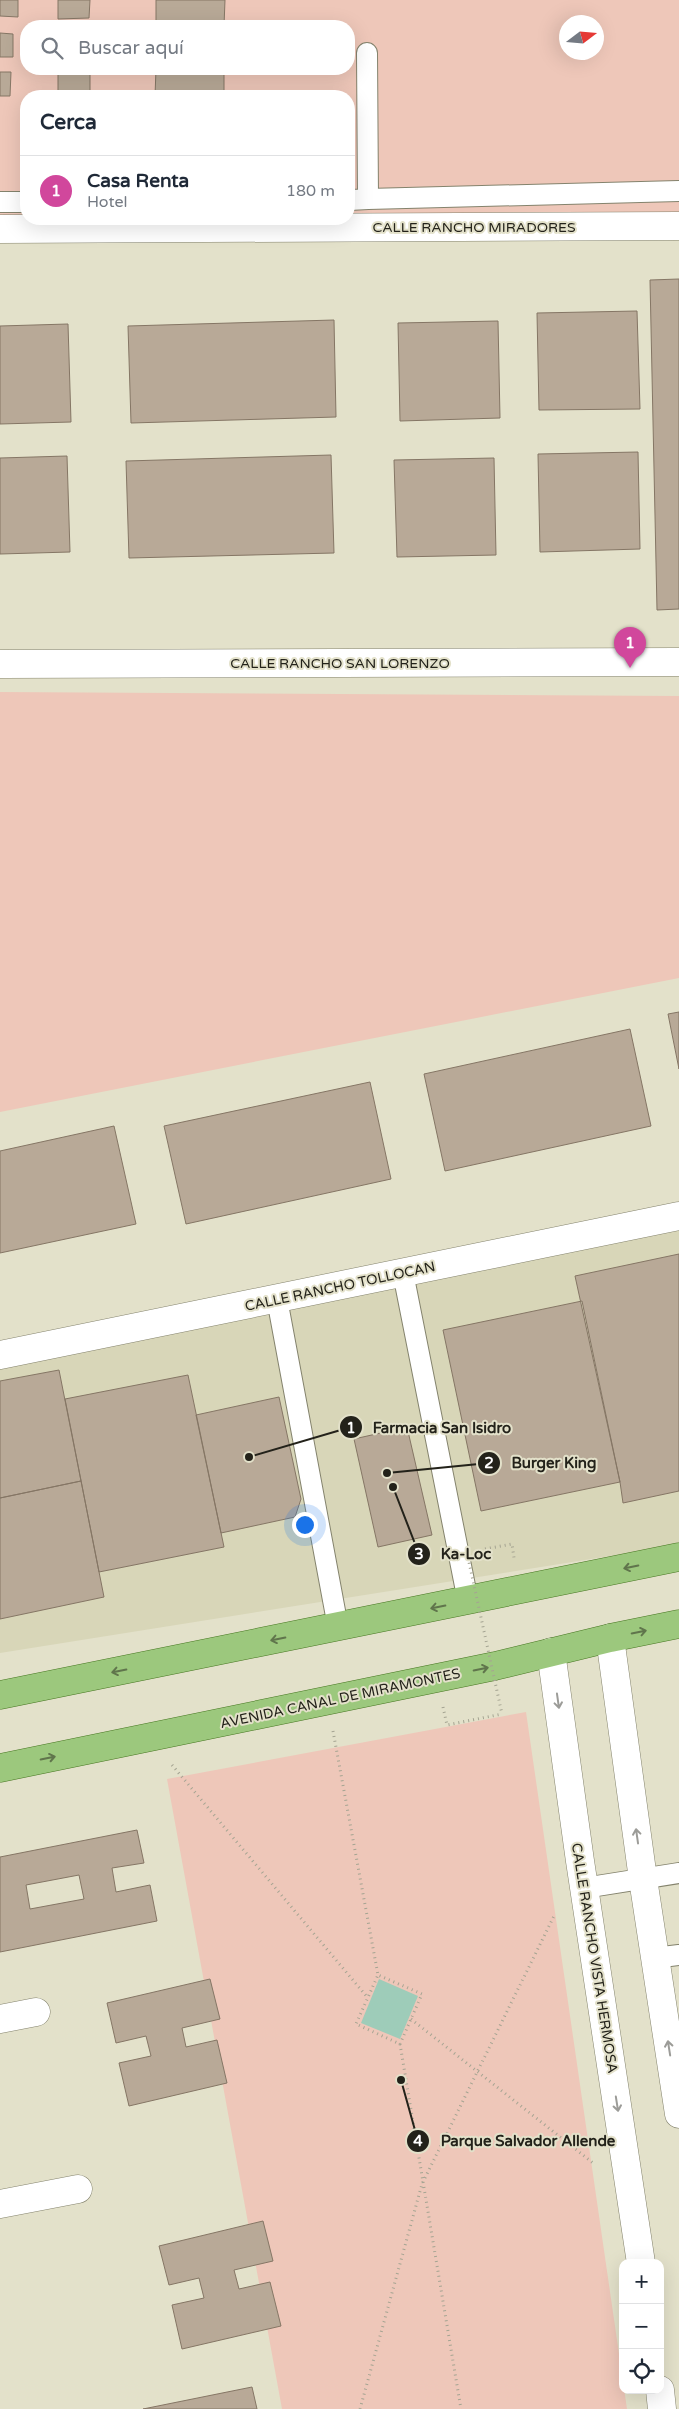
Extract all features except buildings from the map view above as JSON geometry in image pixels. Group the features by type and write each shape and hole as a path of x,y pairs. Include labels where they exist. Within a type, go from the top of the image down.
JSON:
{"main road":[{"path":"0,1695 679,1557"},
{"name":"AVENIDA CANAL DE MIRAMONTES","path":"0,1768 496,1666 610,1638 679,1624"}],"street":[{"name":"CALLE RANCHO MIRADORES","path":"0,229 679,226"},
{"name":"CALLE RANCHO SAN LORENZO","path":"0,664 679,662"},
{"name":"CALLE RANCHO TOLLOCAN","path":"0,1355 679,1216"},
{"path":"610,1638 643,1879 667,1956 679,2114"},
{"name":"CALLE RANCHO VISTA HERMOSA","path":"552,1652 584,1888 640,2259"},
{"path":"0,2019 36,2012"},
{"path":"0,2204 78,2189"},
{"path":"660,2394 662,2409"}],"lane":[{"path":"368,53 358,199 679,191"},
{"path":"0,202 20,202"},
{"path":"403,1273 468,1601"},
{"path":"277,1299 338,1627"},
{"path":"584,1888 679,1873"}],"path":[{"path":"447,1725 502,1714 467,1553 512,1544"},
{"path":"327,1700 378,1975 356,2024 400,2044"},
{"path":"149,1738 368,1998"},
{"path":"360,2409 422,2184 559,1905"},
{"path":"378,1975 422,1994 400,2044 461,2409"},
{"path":"411,2019 631,2193"}],"shaded area":[{"path":"0,0 679,0 679,218 355,219 355,90 20,90 20,220 0,220"},
{"path":"0,692 679,696 679,978 0,1112"},
{"path":"679,1222 679,1545 0,1653 0,1344"},
{"path":"526,1712 619,2354 619,2394 625,2394 627,2409 282,2409 167,1779"},
{"path":"379,1979 418,1996 400,2039 361,2023"}],"place":[{"name":"Casa Renta","path":"630,668"},
{"name":"Farmacia San Isidro","path":"249,1457"},
{"name":"Burger King","path":"387,1473"},
{"name":"Ka-Loc","path":"393,1487"},
{"name":"Parque Salvador Allende","path":"401,2080"}]}
